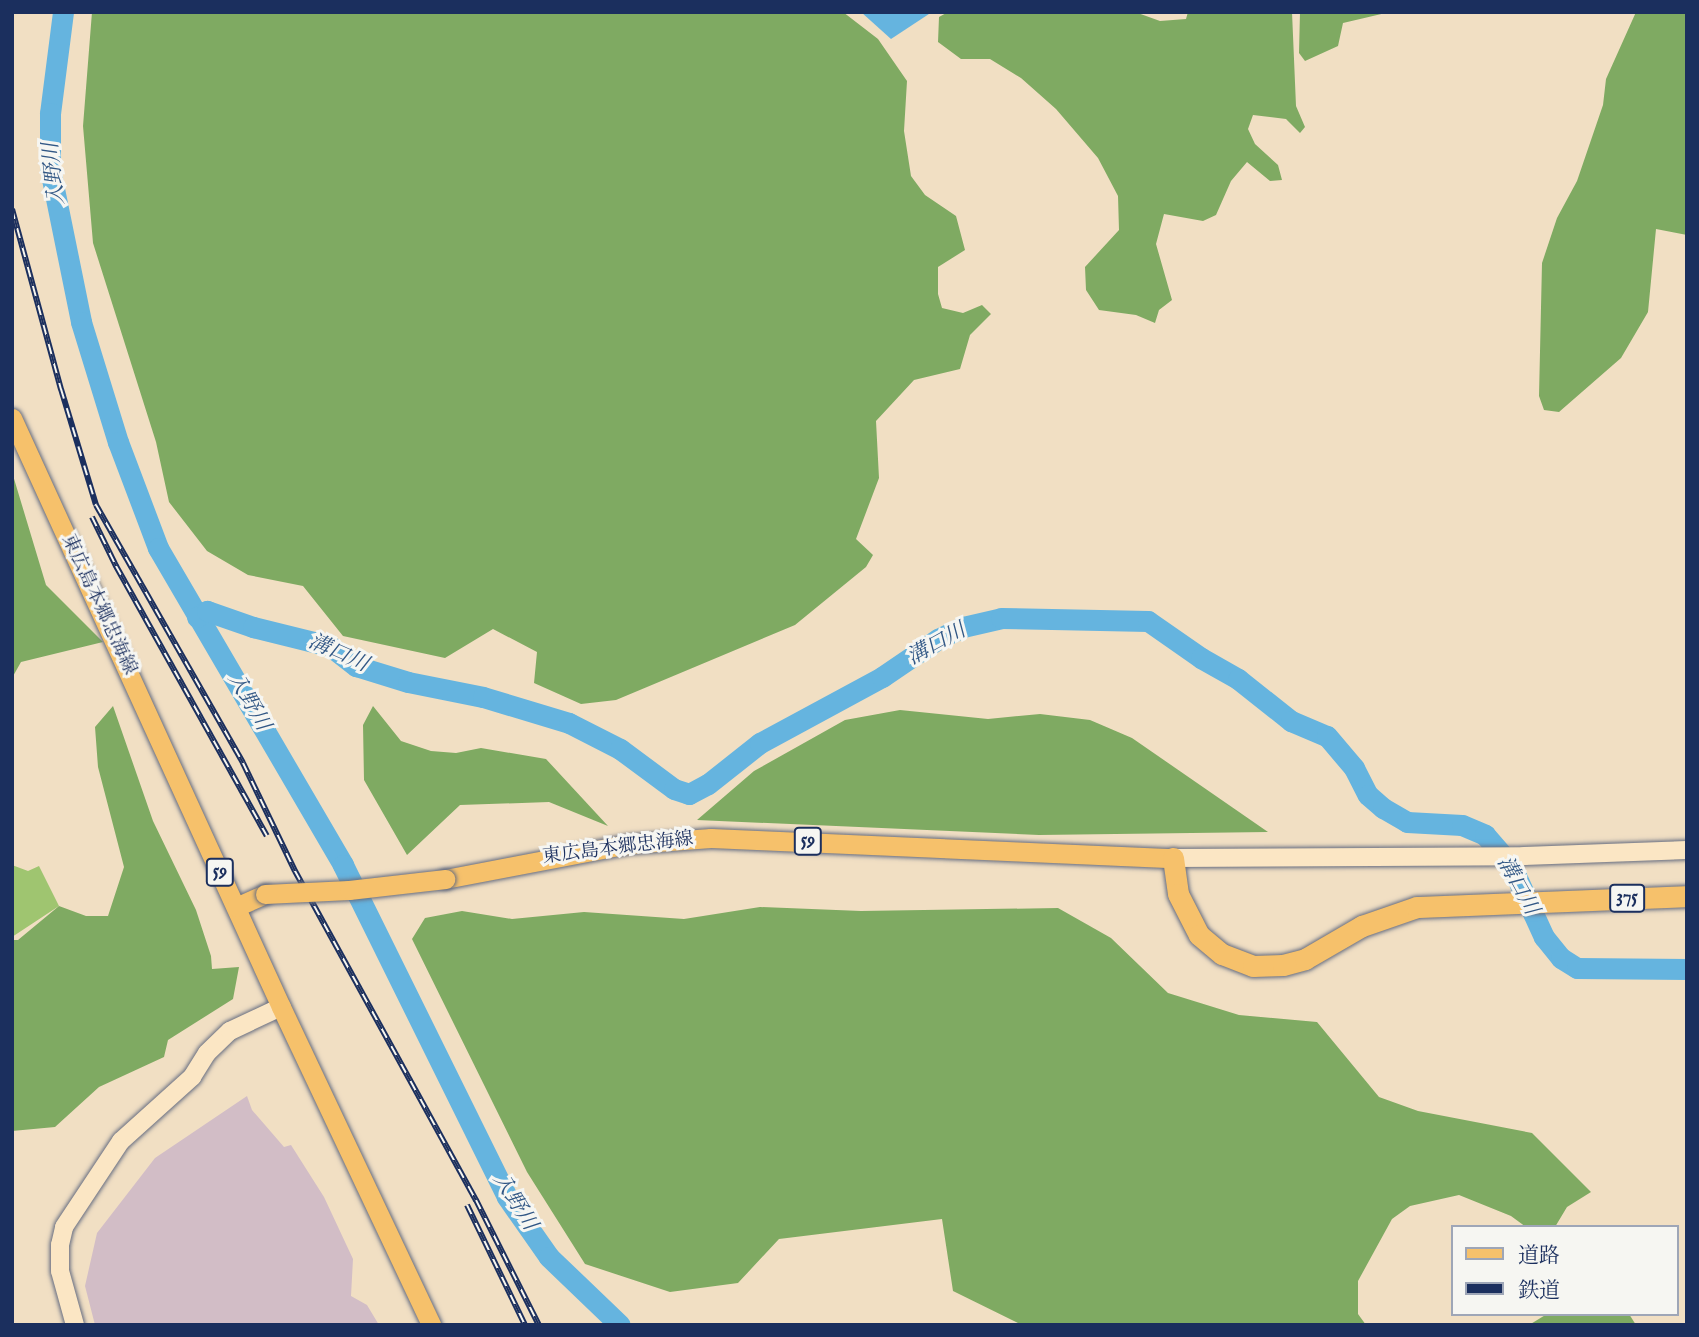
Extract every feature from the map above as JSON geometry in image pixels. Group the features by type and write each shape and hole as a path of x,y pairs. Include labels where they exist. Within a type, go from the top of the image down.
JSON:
{"highway":[{"name":"375","path":"1173,858 1178,894 1199,936 1222,954 1253,966 1295,962 1378,919 1417,907 1687,896"}],"main road":[{"name":"東広島本郷忠海線","path":"12,418 281,1007 431,1325"},
{"name":"東広島本郷忠海線","path":"236,907 265,894 349,890 445,879 628,844 711,838 1173,858"}],"street":[{"path":"1173,858 1469,857 1687,850"},
{"path":"75,1325 60,1271 60,1245 64,1227 121,1141 185,1084 208,1053 230,1031 281,1007"}],"shaded area":[{"path":"247,1096 252,1110 284,1147 291,1145 324,1197 353,1259 351,1296 367,1305 379,1325 95,1325 85,1286 97,1233 155,1158"}],"green space":[{"path":"92,12 843,12 878,39 907,81 904,131 911,176 925,195 956,216 965,250 938,267 938,294 942,308 963,313 982,305 991,314 970,335 960,369 914,380 876,421 879,478 856,539 873,555 866,567 795,625 616,700 581,704 534,683 537,652 493,629 445,658 343,636 303,586 248,575 207,551 169,502 156,442 93,243 83,126"},
{"path":"948,12 1135,12 1160,21 1186,19 1188,12 1292,12 1296,106 1305,127 1300,133 1286,119 1253,115 1248,129 1255,144 1278,165 1282,180 1270,181 1247,162 1231,181 1216,215 1203,221 1164,214 1156,244 1172,300 1159,310 1155,323 1136,315 1099,310 1086,290 1085,267 1119,230 1118,196 1098,158 1056,109 1021,78 990,59 961,59 938,42 939,17"},
{"path":"1300,12 1390,12 1343,23 1338,46 1305,61 1299,53"},
{"path":"1636,12 1687,12 1687,235 1656,229 1648,312 1621,358 1559,412 1544,410 1539,396 1542,263 1557,218 1577,181 1603,105 1606,79"},
{"path":"12,472 46,585 103,642 21,662 12,678"},
{"path":"113,706 153,821 196,910 211,956 212,969 239,967 233,999 168,1040 164,1057 99,1087 55,1127 12,1131 12,940 18,940 59,906 86,916 108,916 124,867 98,767 95,727"},
{"path":"373,706 401,741 431,751 456,753 481,748 546,759 608,826 549,802 460,805 407,855 364,780 363,725"},
{"path":"900,710 988,719 1040,714 1090,720 1132,738 1268,832 1039,835 697,820 754,771 845,720"},
{"path":"12,865 28,871 39,866 59,906 12,937"},
{"path":"760,907 861,911 1058,908 1111,938 1168,993 1239,1015 1317,1022 1379,1097 1418,1111 1532,1133 1591,1192 1567,1207 1556,1225 1523,1225 1511,1216 1459,1195 1410,1206 1392,1219 1358,1281 1358,1314 1366,1325 1022,1325 953,1291 942,1219 779,1239 738,1283 670,1292 585,1264 527,1172 412,939 425,918 462,911 512,919 584,912 684,919"},
{"path":"1544,1316 1630,1316 1636,1325 1529,1325"}],"water":[{"path":"861,12 932,12 891,39"}],"waterway":[{"name":"入野川","path":"63,12 50,113 50,169 81,322 118,442 158,548 343,865 507,1197 549,1257 620,1325"},
{"name":"溝口川","path":"197,617 207,611 253,627 330,646 356,666 408,682 483,697 569,723 620,749 674,789 689,794 708,784 760,743 882,677 938,639 963,627 1001,618 1148,621 1201,658 1238,679 1291,721 1327,736 1354,768 1368,795 1383,808 1407,822 1462,825 1485,835 1511,865 1544,937 1561,958 1577,968 1687,969"}],"railway":[{"path":"12,209 96,505 243,763 295,871 476,1200 539,1325"},
{"path":"92,517 116,566 267,836"},
{"path":"467,1205 525,1325"}]}
